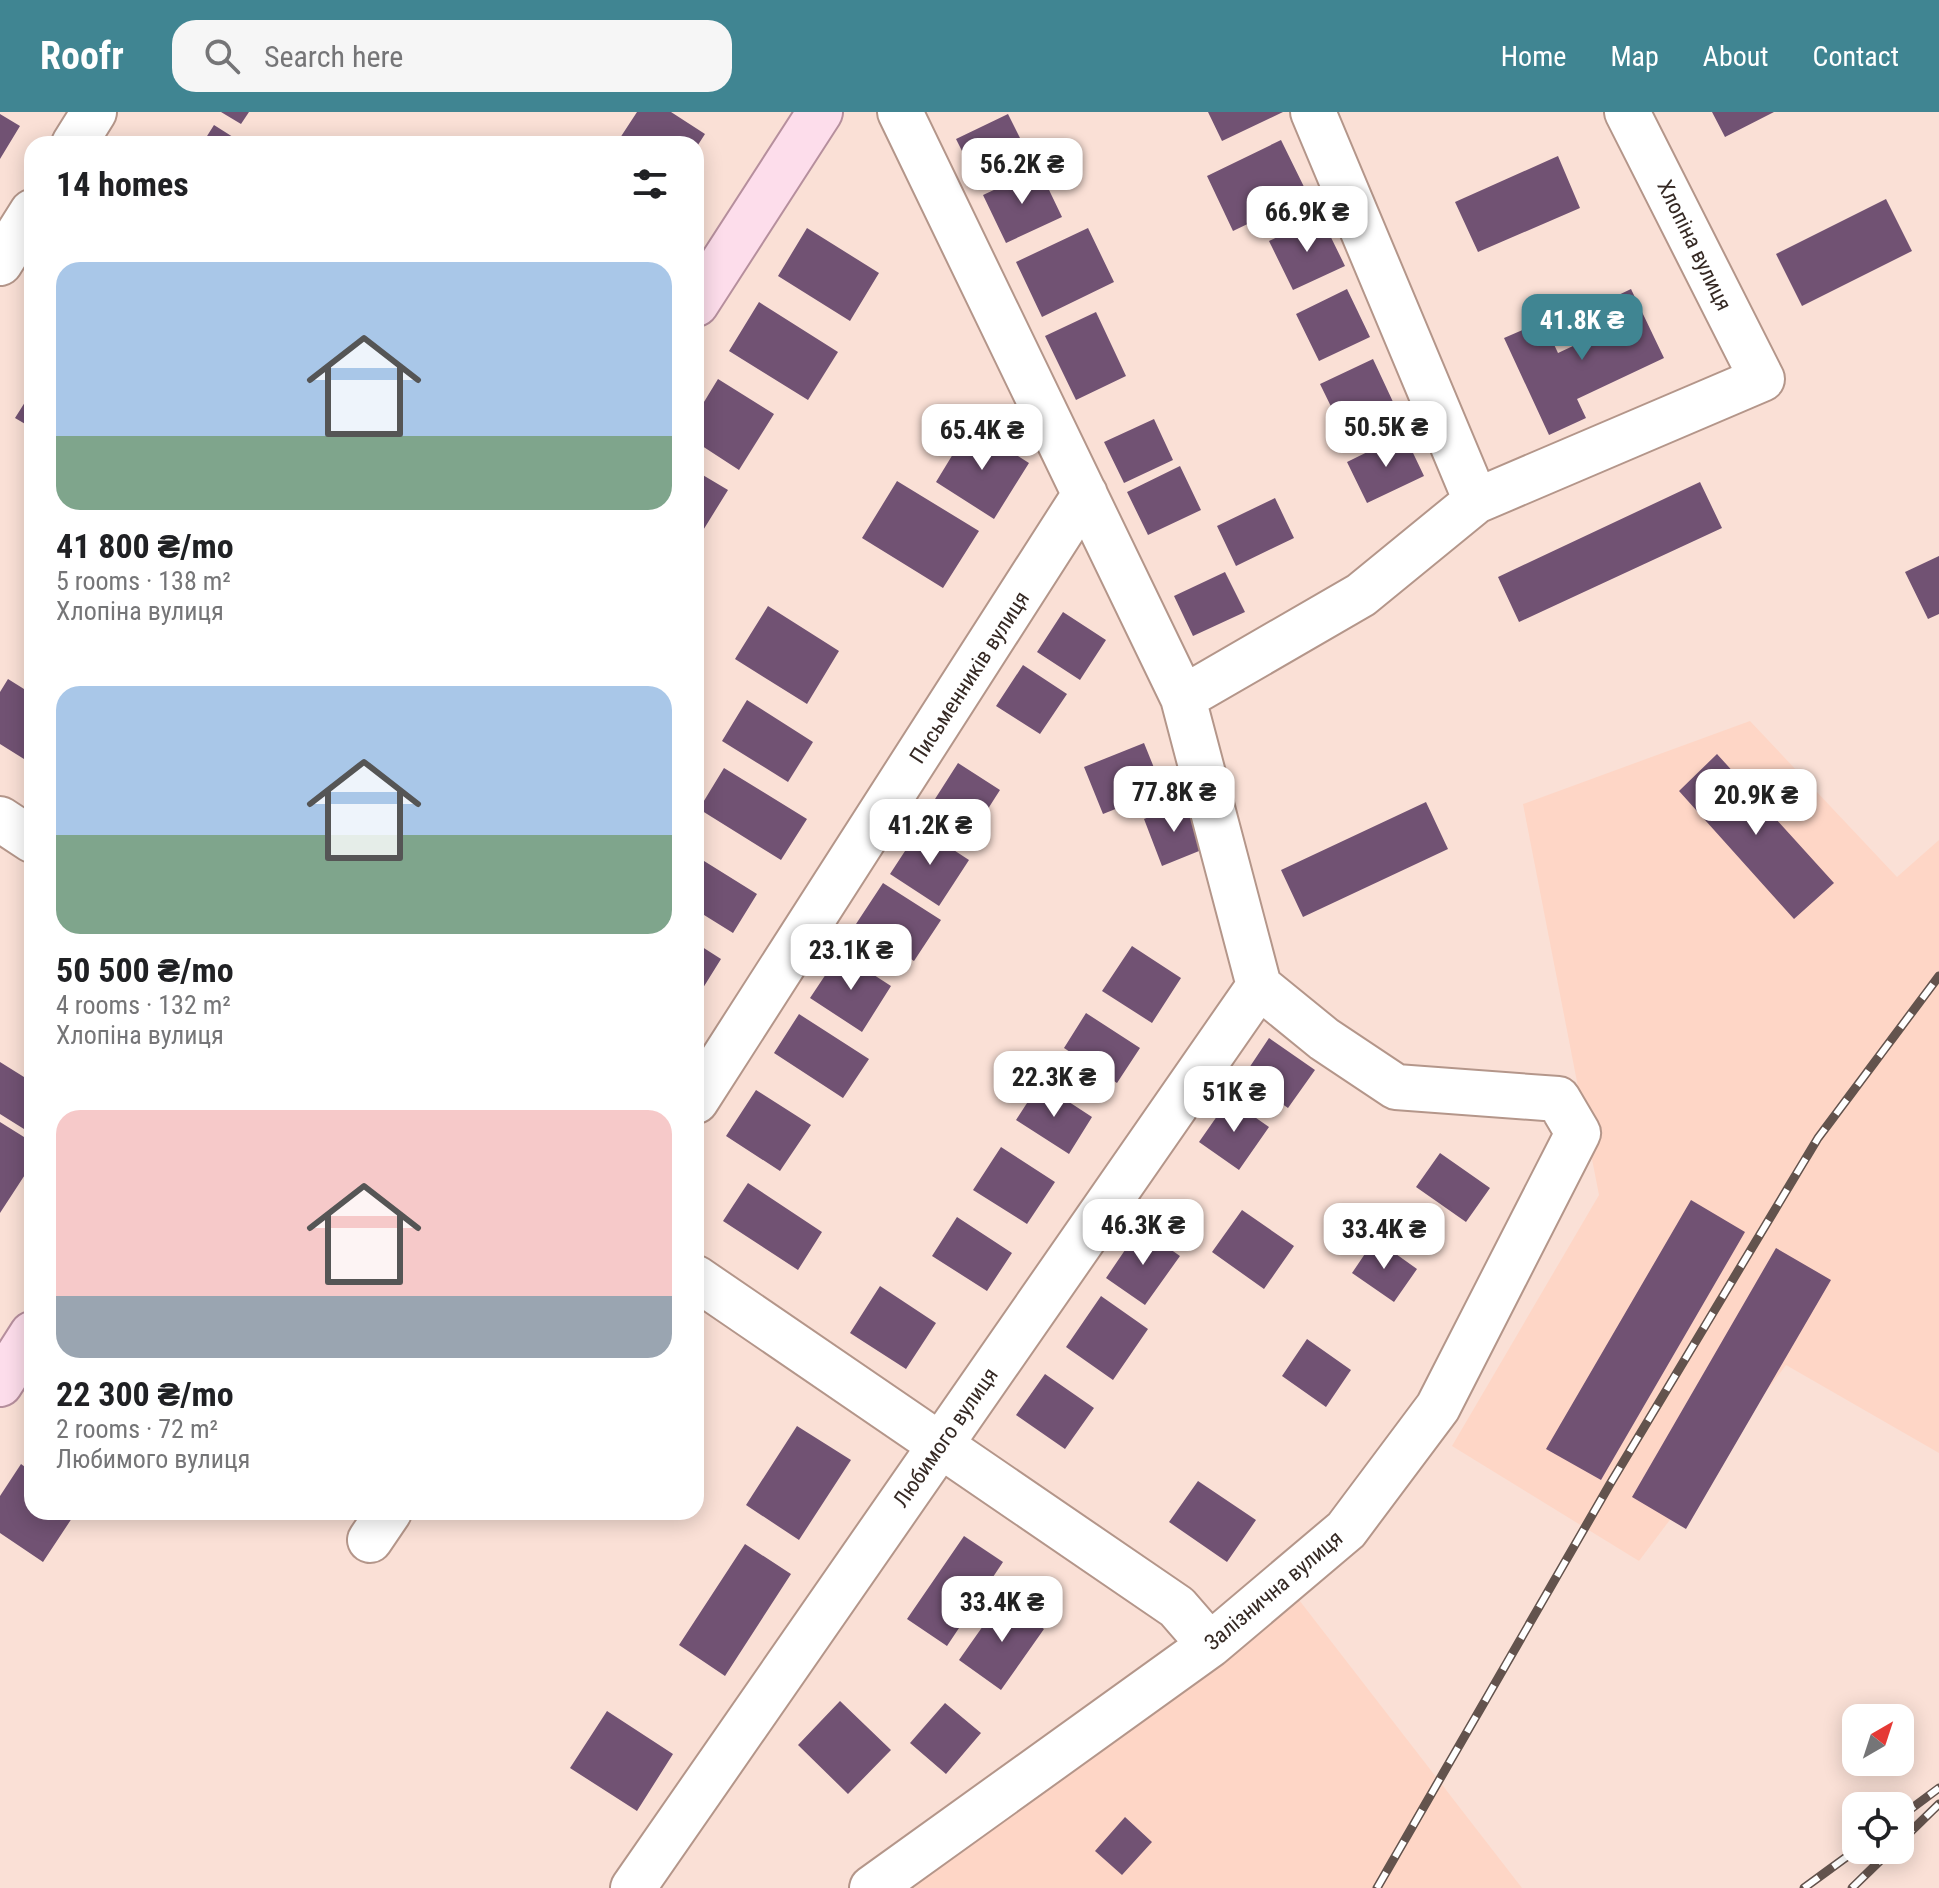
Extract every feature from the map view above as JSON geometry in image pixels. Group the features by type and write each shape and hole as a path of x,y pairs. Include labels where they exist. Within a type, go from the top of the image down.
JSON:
{"main road":[{"path":"704,292 820,112"},
{"path":"0,1384 24,1346"}],"street":[{"path":"79,136 94,112"},
{"path":"900,112 1183,698 1259,986"},
{"path":"1183,698 1361,595 1476,501 1313,112"},
{"name":"Хлопіна вулиця","path":"1476,501 1762,379 1627,112"},
{"path":"0,263 24,225"},
{"name":"Письменників вулиця","path":"704,1089 1085,494"},
{"path":"0,819 24,835"},
{"name":"Залізнична вулиця","path":"872,1888 1210,1645 1346,1530 1438,1407 1578,1133 1558,1099 1396,1087 1324,1039 1259,986"},
{"name":"Любимого вулиця","path":"633,1888 1259,986"},
{"path":"704,1283 1177,1607 1210,1645"}],"shaded area":[{"path":"1750,721 1897,877 1939,840 1939,1453 1786,1365 1639,1561 1452,1446 1599,1195 1523,804"},
{"path":"1289,1587 1522,1888 899,1888"}],"building":[{"path":"221,112 249,112 241,124"},
{"path":"637,112 671,112 705,134 704,136 621,136"},
{"path":"1208,112 1283,112 1222,141"},
{"path":"1712,112 1774,112 1725,137"},
{"path":"0,114 20,126 0,159"},
{"path":"1008,114 1031,160 979,185 956,139"},
{"path":"214,125 231,136 207,136"},
{"path":"1281,140 1308,195 1233,231 1207,176"},
{"path":"1558,156 1580,208 1478,252 1455,202"},
{"path":"1039,169 1062,217 1006,243 983,195"},
{"path":"1886,199 1912,251 1802,306 1776,254"},
{"path":"1321,217 1345,266 1293,290 1269,241"},
{"path":"807,228 879,273 850,321 778,276"},
{"path":"1088,228 1114,282 1042,317 1016,262"},
{"path":"1347,289 1370,337 1319,361 1296,314"},
{"path":"1631,289 1664,358 1577,399 1586,418 1549,435 1504,338 1543,321 1558,353 1620,324 1608,300"},
{"path":"759,302 838,352 808,400 729,351"},
{"path":"1096,312 1126,376 1076,400 1045,336"},
{"path":"1373,359 1394,404 1342,429 1320,384"},
{"path":"718,379 774,414 739,470 704,447 704,402"},
{"path":"24,404 24,423 15,418"},
{"path":"1154,419 1173,460 1124,483 1104,442"},
{"path":"970,426 1029,463 994,519 936,482"},
{"path":"1404,434 1424,476 1367,503 1347,462"},
{"path":"1180,466 1201,510 1148,535 1127,492"},
{"path":"704,476 728,490 704,529"},
{"path":"897,481 979,531 943,588 862,538"},
{"path":"1700,482 1722,528 1519,622 1498,577"},
{"path":"1275,498 1294,538 1236,566 1217,526"},
{"path":"1939,556 1939,614 1928,619 1905,572"},
{"path":"1225,572 1245,612 1193,636 1174,596"},
{"path":"768,606 839,651 807,704 735,659"},
{"path":"1063,612 1106,640 1080,680 1037,652"},
{"path":"1023,665 1067,694 1040,734 996,706"},
{"path":"8,679 24,689 24,759 0,744 0,692"},
{"path":"747,700 813,742 788,782 722,741"},
{"path":"1144,743 1163,790 1103,814 1084,767"},
{"path":"1717,754 1834,883 1794,919 1679,791"},
{"path":"958,763 1000,790 977,826 935,799"},
{"path":"724,768 807,819 781,860 704,812 704,801"},
{"path":"1426,802 1448,849 1303,917 1281,870"},
{"path":"1185,803 1204,849 1162,866 1144,819"},
{"path":"920,828 969,860 939,906 890,874"},
{"path":"704,861 757,894 733,933 704,915"},
{"path":"883,883 941,920 914,961 856,924"},
{"path":"1132,946 1181,978 1152,1023 1102,991"},
{"path":"704,948 721,959 704,986"},
{"path":"840,953 891,986 862,1032 810,998"},
{"path":"1086,1013 1140,1048 1117,1083 1064,1048"},
{"path":"799,1014 869,1059 843,1098 774,1053"},
{"path":"1269,1038 1315,1070 1288,1108 1243,1077"},
{"path":"0,1062 24,1077 24,1129 0,1114"},
{"path":"1040,1083 1092,1117 1069,1154 1016,1120"},
{"path":"756,1090 811,1125 780,1171 726,1136"},
{"path":"1229,1099 1269,1127 1239,1170 1199,1142"},
{"path":"0,1122 24,1137 24,1176 0,1213"},
{"path":"1001,1147 1055,1182 1027,1224 973,1190"},
{"path":"1440,1153 1490,1188 1466,1222 1416,1187"},
{"path":"748,1183 822,1232 798,1270 723,1221"},
{"path":"1691,1200 1745,1232 1601,1480 1546,1449"},
{"path":"1242,1210 1294,1246 1264,1289 1212,1252"},
{"path":"957,1217 1012,1253 987,1291 932,1256"},
{"path":"1140,1228 1180,1256 1145,1305 1106,1278"},
{"path":"1375,1239 1417,1269 1394,1302 1352,1273"},
{"path":"1776,1248 1831,1280 1686,1529 1632,1497"},
{"path":"880,1286 936,1323 906,1369 850,1333"},
{"path":"1101,1296 1148,1329 1113,1380 1066,1347"},
{"path":"1307,1339 1351,1370 1326,1407 1282,1376"},
{"path":"1045,1374 1094,1408 1065,1449 1016,1415"},
{"path":"797,1426 851,1460 799,1540 746,1505"},
{"path":"21,1464 24,1466 24,1520 71,1520 43,1562 0,1533 0,1496"},
{"path":"1198,1481 1256,1520 1227,1562 1169,1522"},
{"path":"964,1536 1003,1562 947,1646 907,1619"},
{"path":"745,1544 791,1574 725,1676 679,1645"},
{"path":"1002,1599 1044,1629 1001,1690 959,1660"},
{"path":"840,1701 891,1750 848,1794 798,1745"},
{"path":"945,1703 981,1733 946,1774 910,1743"},
{"path":"607,1711 673,1754 637,1811 570,1768"},
{"path":"1125,1817 1152,1842 1122,1875 1095,1851"}],"railway":[{"path":"1377,1888 1610,1484 1818,1138 1939,976"},
{"path":"1914,1807 1939,1788"},
{"path":"1914,1828 1939,1804"},
{"path":"1804,1888 1842,1860"},
{"path":"1852,1888 1877,1864"}]}
